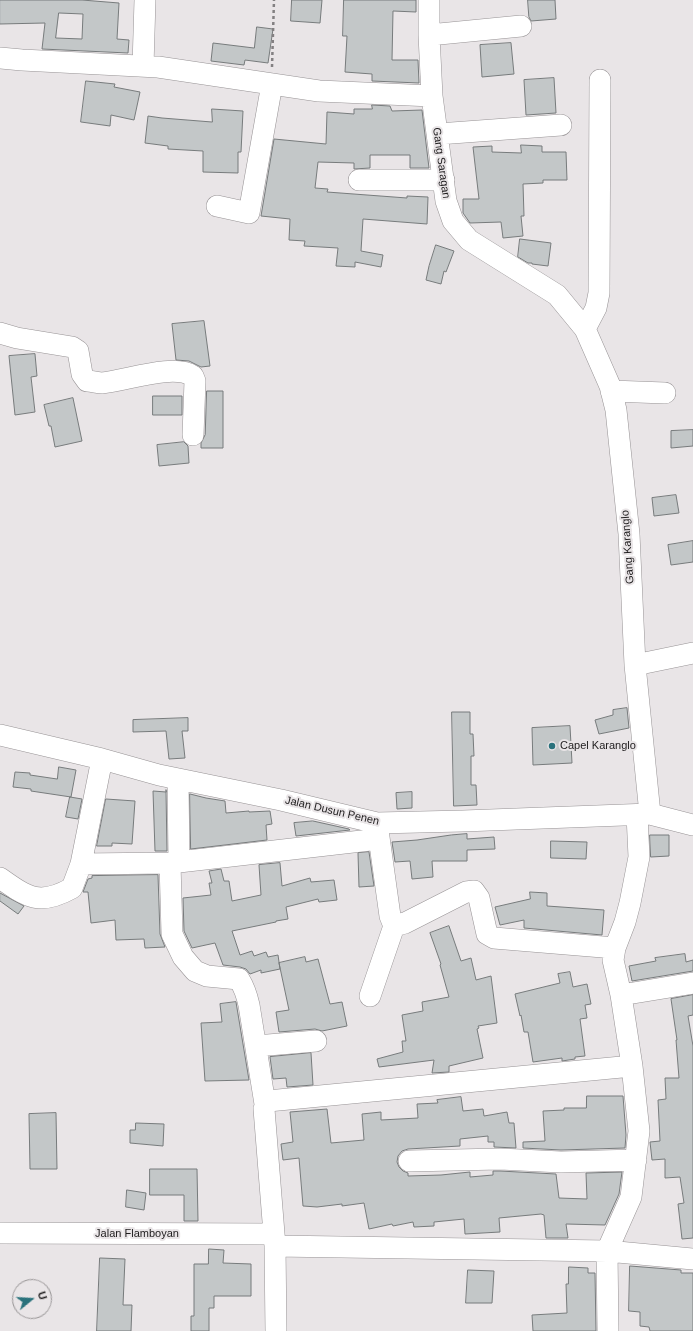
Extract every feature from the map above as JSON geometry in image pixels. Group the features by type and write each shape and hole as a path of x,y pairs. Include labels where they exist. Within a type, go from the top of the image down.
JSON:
{"street":[{"path":"143,66 145,0"},
{"name":"Gang Saragan","path":"429,0 432,96 446,201 453,221 469,240 557,295"},
{"path":"429,35 521,26"},
{"path":"0,58 158,67 319,92 432,96"},
{"path":"585,328 596,308 599,293 600,80"},
{"path":"217,206 249,213 272,84"},
{"path":"438,134 561,124"},
{"path":"360,180 444,180"},
{"name":"Gang Karanglo","path":"557,295 585,328 611,391 616,410 629,534 644,814 639,857 628,912 615,948"},
{"path":"0,333 17,338 72,347 78,351 82,374 87,381 102,383 173,371 188,373 193,376 195,381 193,435"},
{"path":"611,391 664,393"},
{"path":"635,665 693,653"},
{"name":"Jalan Dusun Penen","path":"0,735 102,759 159,776 281,800 378,831 463,822 644,814 693,825"},
{"path":"0,878 21,893 30,897 50,897 72,888 81,864 102,759"},
{"path":"178,779 172,934 183,957 195,971 207,976 239,979 245,991 249,1005 265,1104 264,1112 274,1240 276,1331"},
{"path":"81,864 174,862 378,831 392,922 370,996"},
{"path":"392,922 406,923 466,892 474,891 479,898 487,934 494,938 615,948 613,960 621,995 632,1066 639,1131 631,1197 607,1251 608,1331"},
{"path":"621,995 693,983"},
{"path":"256,1046 316,1041"},
{"path":"265,1104 271,1100 632,1066"},
{"path":"409,1160 500,1159 561,1162 636,1160"},
{"name":"Jalan Flamboyan","path":"0,1233 607,1251 693,1259"}],"path":[{"path":"272,84 274,0"}],"building":[{"path":"0,0 82,0 119,3 117,39 129,40 128,53 42,49 45,23 0,24","holes":["59,13 83,14 82,39 56,38"]},
{"path":"292,0 322,0 320,23 291,21"},
{"path":"344,0 416,0 416,12 393,11 392,60 418,60 419,83 372,81 372,74 345,72 347,36 343,36"},
{"path":"528,0 555,0 556,19 531,21 529,17"},
{"path":"257,27 273,29 268,63 245,60 244,65 211,61 213,43 254,48"},
{"path":"511,43 514,74 482,77 480,45"},
{"path":"554,78 556,113 526,115 524,80"},
{"path":"86,81 115,84 114,87 140,92 134,120 111,115 110,126 81,122"},
{"path":"372,105 390,106 392,111 422,110 429,168 410,168 410,155 370,155 370,168 354,169 354,163 318,162 315,188 328,189 327,192 407,198 407,196 428,197 427,224 363,219 361,251 383,255 381,267 355,262 355,267 336,266 338,248 304,246 305,241 289,240 290,219 261,216 274,139 326,144 327,112 354,114 354,109 372,109"},
{"path":"212,109 243,111 241,152 238,152 238,173 203,172 203,151 168,149 168,146 145,143 148,116 212,122"},
{"path":"521,145 542,146 542,152 566,152 567,180 543,180 543,183 523,184 524,216 521,216 523,236 503,238 501,222 470,223 463,213 463,199 479,199 473,147 492,146 492,152 521,153"},
{"path":"520,239 551,243 548,266 528,263 518,257"},
{"path":"436,245 454,251 446,272 444,271 441,284 426,280"},
{"path":"204,321 210,366 201,367 189,361 176,360 172,324"},
{"path":"35,354 37,376 31,377 35,412 15,415 9,356"},
{"path":"207,391 223,391 223,448 201,448 201,443 205,435"},
{"path":"153,396 182,396 182,415 153,415"},
{"path":"73,398 82,441 55,447 51,426 49,426 44,405"},
{"path":"693,430 693,446 671,448 671,431"},
{"path":"184,442 188,446 189,463 159,466 157,445"},
{"path":"676,495 679,513 654,516 652,498"},
{"path":"693,541 693,562 671,565 668,545"},
{"path":"627,708 629,728 599,734 595,720 613,715 613,710"},
{"path":"452,712 470,712 470,734 473,734 474,756 471,756 471,785 476,785 477,805 454,806"},
{"path":"188,718 188,731 182,731 185,758 169,759 166,731 133,732 133,720"},
{"name":"Capel Karanglo","path":"570,726 572,763 533,765 532,728"},
{"path":"59,767 76,770 71,797 13,787 15,772 30,773 30,775 57,779"},
{"path":"166,790 167,851 155,851 153,791 166,792"},
{"path":"412,792 412,808 397,809 396,793"},
{"path":"190,794 225,801 226,813 270,811 272,824 266,825 267,840 191,849"},
{"path":"70,797 82,799 78,819 66,817"},
{"path":"106,799 135,801 132,844 112,843 112,846 97,846"},
{"path":"313,821 350,830 296,836 294,823"},
{"path":"467,834 467,839 494,837 495,849 467,850 467,861 432,861 433,877 412,879 410,861 395,862 392,842"},
{"path":"650,835 669,835 669,856 651,857"},
{"path":"551,841 587,842 586,859 551,858"},
{"path":"369,852 374,886 359,887 358,853"},
{"path":"280,863 282,886 310,878 311,882 334,880 337,900 319,902 318,899 286,907 288,919 232,931 240,955 252,951 254,956 266,952 268,957 278,955 280,969 261,973 261,970 250,974 246,969 240,967 223,965 215,943 192,948 184,931 183,898 211,895 209,883 212,883 209,871 221,869 224,881 229,881 232,901 261,895 259,865"},
{"path":"158,875 160,934 165,947 145,948 144,939 116,940 115,920 91,923 88,892 83,892 88,879 92,878 92,876"},
{"path":"530,892 547,893 547,906 604,910 602,935 524,928 524,920 500,925 495,907 530,899"},
{"path":"0,893 24,906 18,914 0,901"},
{"path":"449,926 461,961 471,958 476,980 491,976 497,1023 478,1026 479,1028 477,1029 483,1058 449,1066 449,1072 432,1073 434,1060 379,1067 377,1059 403,1052 402,1041 406,1041 402,1015 423,1011 422,1002 449,997 440,965 441,964 430,933"},
{"path":"685,954 686,962 693,960 693,971 632,981 629,966 656,961 655,958"},
{"path":"305,957 306,962 318,959 330,1004 342,1002 347,1026 322,1031 315,1029 279,1032 276,1012 289,1010 279,963"},
{"path":"570,972 573,987 587,984 591,1004 585,1005 587,1018 580,1019 585,1056 562,1061 562,1058 533,1062 528,1032 524,1032 515,994 560,983 558,974"},
{"path":"693,995 693,1015 688,1016 693,1046 693,1238 682,1239 678,1204 684,1203 680,1177 665,1178 665,1159 652,1160 650,1142 660,1141 658,1100 666,1099 665,1078 679,1078 677,1040 671,999"},
{"path":"236,1002 249,1080 205,1081 201,1023 222,1022 220,1004"},
{"path":"311,1053 313,1085 287,1087 286,1078 273,1079 270,1057"},
{"path":"587,1096 623,1096 626,1135 625,1148 561,1150 523,1148 523,1142 545,1141 543,1111 564,1110 564,1108 586,1108"},
{"path":"461,1097 463,1111 483,1109 484,1116 507,1112 509,1123 514,1123 516,1148 494,1147 494,1142 488,1142 488,1136 460,1139 460,1146 408,1149 402,1151 398,1156 397,1162 403,1171 408,1173 408,1176 470,1172 470,1177 493,1175 493,1171 556,1174 559,1198 587,1199 586,1173 622,1172 619,1194 605,1225 566,1224 568,1238 546,1238 544,1215 541,1214 499,1218 500,1232 465,1234 464,1219 434,1222 434,1226 414,1227 413,1222 393,1226 392,1224 369,1229 364,1203 342,1206 342,1204 317,1207 303,1206 299,1158 283,1160 281,1144 293,1142 290,1112 327,1109 331,1143 364,1140 362,1114 381,1112 381,1120 418,1118 417,1104 438,1103 437,1100"},
{"path":"56,1113 57,1169 30,1169 29,1114"},
{"path":"136,1123 164,1124 163,1146 130,1143 130,1130 135,1130"},
{"path":"150,1169 197,1169 198,1221 184,1221 184,1195 150,1195"},
{"path":"127,1190 146,1193 144,1210 126,1207"},
{"path":"209,1249 224,1250 223,1263 251,1264 251,1296 214,1296 214,1308 209,1308 209,1331 191,1331 191,1316 194,1316 194,1264 208,1264"},
{"path":"100,1258 125,1259 123,1305 132,1305 131,1331 97,1331"},
{"path":"630,1266 681,1270 681,1273 693,1273 693,1331 650,1331 649,1327 640,1326 640,1312 629,1311"},
{"path":"569,1267 588,1268 588,1273 595,1273 596,1331 533,1331 532,1315 567,1313 566,1284 568,1284"},
{"path":"468,1270 494,1271 492,1303 466,1303"}],"place":[{"name":"Capel Karanglo","path":"552,746"}]}
